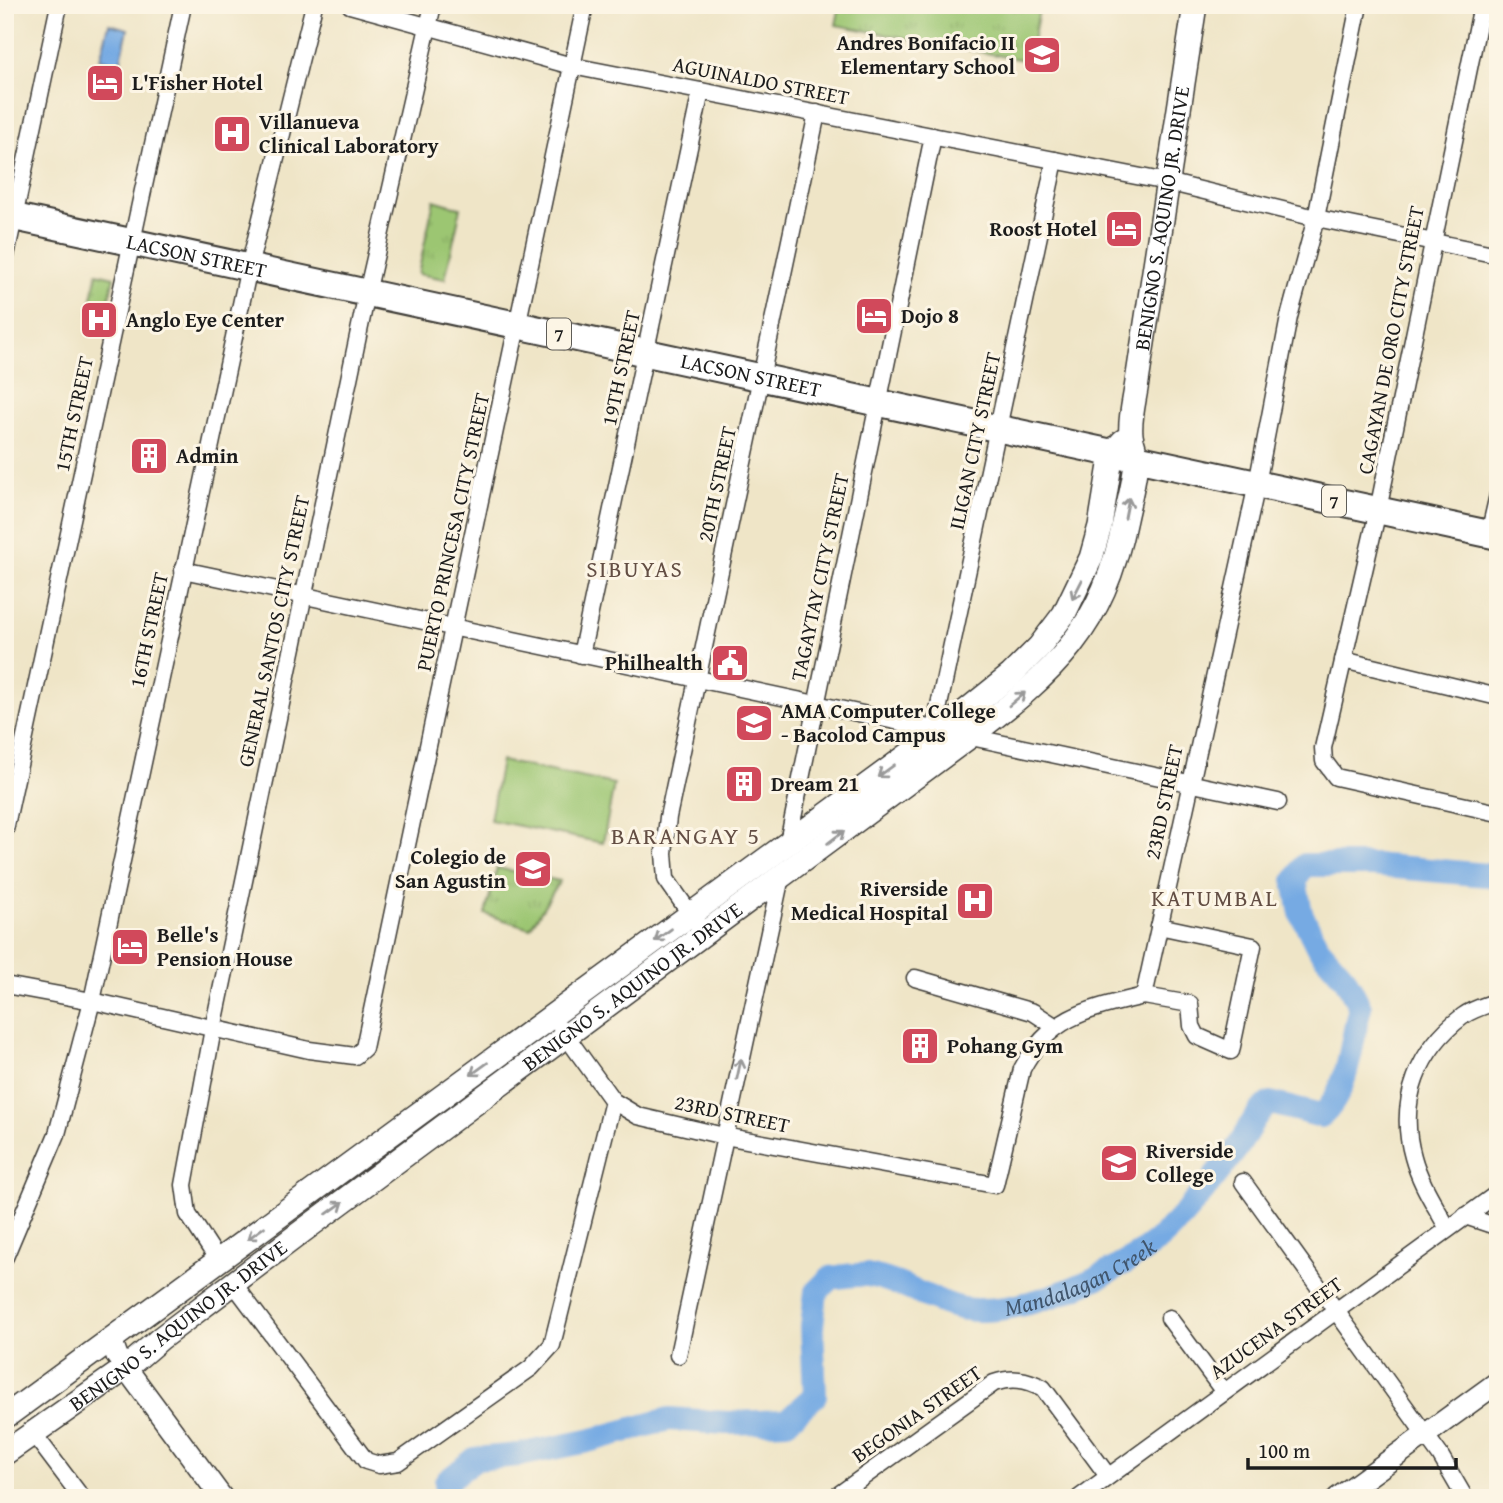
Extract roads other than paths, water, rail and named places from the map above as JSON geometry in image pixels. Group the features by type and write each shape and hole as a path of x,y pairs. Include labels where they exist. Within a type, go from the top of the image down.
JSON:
{"main road":[{"name":"BENIGNO S. AQUINO JR. DRIVE","path":"5,1453 126,1368 300,1233 705,935 969,737 1052,669 1086,626 1112,573 1126,448 1195,5"},
{"name":"LACSON STREET","path":"10,216 1000,429 1126,448 1257,484 1493,535"},
{"name":"BENIGNO S. AQUINO JR. DRIVE","path":"9,1408 111,1339 285,1212 788,843 1011,675 1040,647 1064,614 1091,558 1126,448"},
{"path":"443,1096 459,1117"},
{"path":"285,1212 300,1233"}],"street":[{"path":"5,260 10,216 59,5"},
{"name":"15TH STREET","path":"5,831 183,5"},
{"name":"16TH STREET","path":"5,1256 57,1134 92,1001 248,267 314,5"},
{"name":"AGUINALDO STREET","path":"350,5 572,66 1167,182 1316,218 1498,255"},
{"name":"GENERAL SANTOS CITY STREET","path":"218,1260 188,1214 183,1199 213,1029 303,596 367,293 433,5"},
{"name":"PUERTO PRINCESA CITY STREET","path":"213,1029 348,1056 360,1054 364,1048 585,5"},
{"name":"23RD STREET","path":"613,1101 638,1116 724,1136 995,1185 1022,1069 1030,1053 1056,1027 1082,1011 1144,996 1257,484 1289,317 1316,218 1359,5"},
{"name":"CAGAYAN DE ORO CITY STREET","path":"1482,5 1378,510 1323,748 1326,765 1336,776 1498,813"},
{"name":"19TH STREET","path":"581,654 701,91"},
{"name":"20TH STREET","path":"705,935 666,879 664,853 668,817 817,113"},
{"name":"TAGAYTAY CITY STREET","path":"678,1355 781,877 814,704 933,136"},
{"name":"ILIGAN CITY STREET","path":"937,730 1055,160"},
{"path":"1493,535 1498,495"},
{"path":"183,570 1278,802"},
{"path":"1343,660 1498,698"},
{"path":"1144,996 1190,1004 1192,1026 1197,1036 1231,1051 1253,946 1159,926"},
{"path":"915,978 1033,1012 1056,1027"},
{"path":"5,985 92,1001 213,1029"},
{"path":"1448,1229 1425,1190 1412,1155 1408,1123 1411,1084 1431,1045 1465,1014 1498,1001"},
{"path":"234,1284 366,1461 379,1465 398,1462 531,1368 552,1345 613,1101 551,1016"},
{"path":"1243,1182 1424,1434 1465,1498"},
{"name":"AZUCENA STREET","path":"1079,1498 1498,1193"},
{"path":"1465,1216 1498,1227"},
{"path":"1169,1318 1224,1392"},
{"path":"111,1339 126,1368 222,1498"},
{"name":"BEGONIA STREET","path":"834,1498 994,1383 1007,1379 1031,1381 1043,1388 1108,1476"},
{"path":"1338,1498 1498,1382"},
{"path":"33,1433 82,1498"}],"water":[{"path":"109,24 128,29 120,64 100,59"}],"waterway":[{"name":"Mandalagan Creek","path":"447,1498 446,1482 475,1459 519,1455 588,1441 669,1419 727,1423 787,1421 815,1396 812,1326 816,1292 830,1278 867,1275 890,1281 956,1307 980,1310 1008,1307 1069,1290 1127,1262 1151,1246 1187,1211 1213,1180 1237,1148 1255,1117 1265,1107 1271,1103 1321,1116 1338,1094 1348,1066 1360,1007 1345,978 1317,946 1301,913 1295,881 1305,865 1373,865 1498,876"}],"place":[{"name":"Andres Bonifacio II Elementary School","path":"1042,55"},
{"name":"L'Fisher Hotel","path":"105,83"},
{"name":"Villanueva Clinical Laboratory","path":"232,134"},
{"name":"Roost Hotel","path":"1124,229"},
{"name":"Dojo 8","path":"874,316"},
{"name":"Anglo Eye Center","path":"99,320"},
{"name":"Admin","path":"149,456"},
{"name":"Philhealth","path":"730,663"},
{"name":"AMA Computer College - Bacolod Campus","path":"754,723"},
{"name":"Dream 21","path":"744,784"},
{"name":"Colegio de San Agustin","path":"533,869"},
{"name":"Riverside Medical Hospital","path":"975,901"},
{"name":"Belle's Pension House","path":"130,947"},
{"name":"Pohang Gym","path":"920,1046"},
{"name":"Riverside College","path":"1119,1163"}],"district":[{"name":"SIBUYAS","path":"635,569"},
{"name":"BARANGAY 5","path":"686,836"},
{"name":"KATUMBAL","path":"1215,898"}]}
